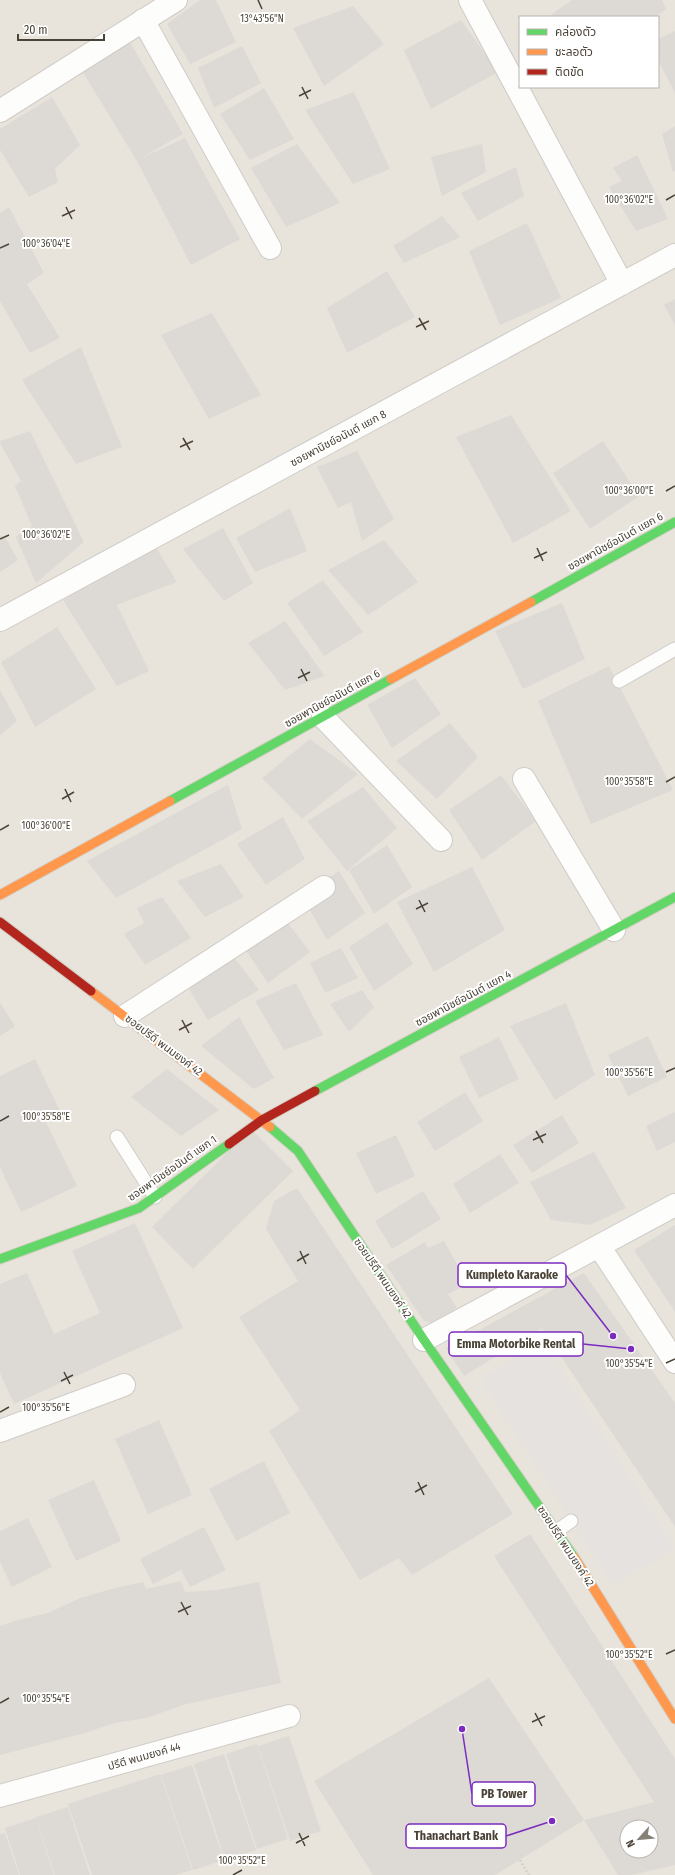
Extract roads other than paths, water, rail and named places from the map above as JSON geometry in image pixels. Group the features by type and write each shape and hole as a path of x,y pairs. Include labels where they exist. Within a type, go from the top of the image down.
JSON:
{"street":[{"path":"0,112 176,0"},
{"path":"470,0 622,284"},
{"path":"143,20 270,248"},
{"name":"ซอยพานิชย์อนันต์ แยก 8","path":"0,620 675,255"},
{"name":"ซอยพานิชย์อนันต์ แยก 6","path":"0,895 675,522"},
{"path":"323,717 441,840"},
{"path":"524,779 614,930"},
{"path":"125,1016 324,887"},
{"name":"ซอยพานิชย์อนันต์ แยก 4","path":"262,1120 675,897"},
{"name":"ซอยปรีดี พนมยงค์ 42","path":"2,927 125,1016 262,1120 298,1152 424,1340 557,1531 675,1719"},
{"name":"ซอยพานิชย์อนันต์ แยก 1","path":"1,1255 139,1208 262,1120"},
{"path":"424,1340 675,1205"},
{"path":"599,1246 675,1362"},
{"path":"0,1431 124,1385"},
{"name":"ปรีดี พนมยงค์ 44","path":"0,1796 289,1716"}],"lane":[{"path":"619,681 675,649"},
{"path":"117,1137 155,1197"},
{"path":"557,1531 571,1520"}],"place":[{"name":"Kumpleto Karaoke","path":"613,1336"},
{"name":"Emma Motorbike Rental","path":"631,1349"},
{"name":"PB Tower","path":"462,1729"},
{"name":"Thanachart Bank","path":"552,1821"}]}
